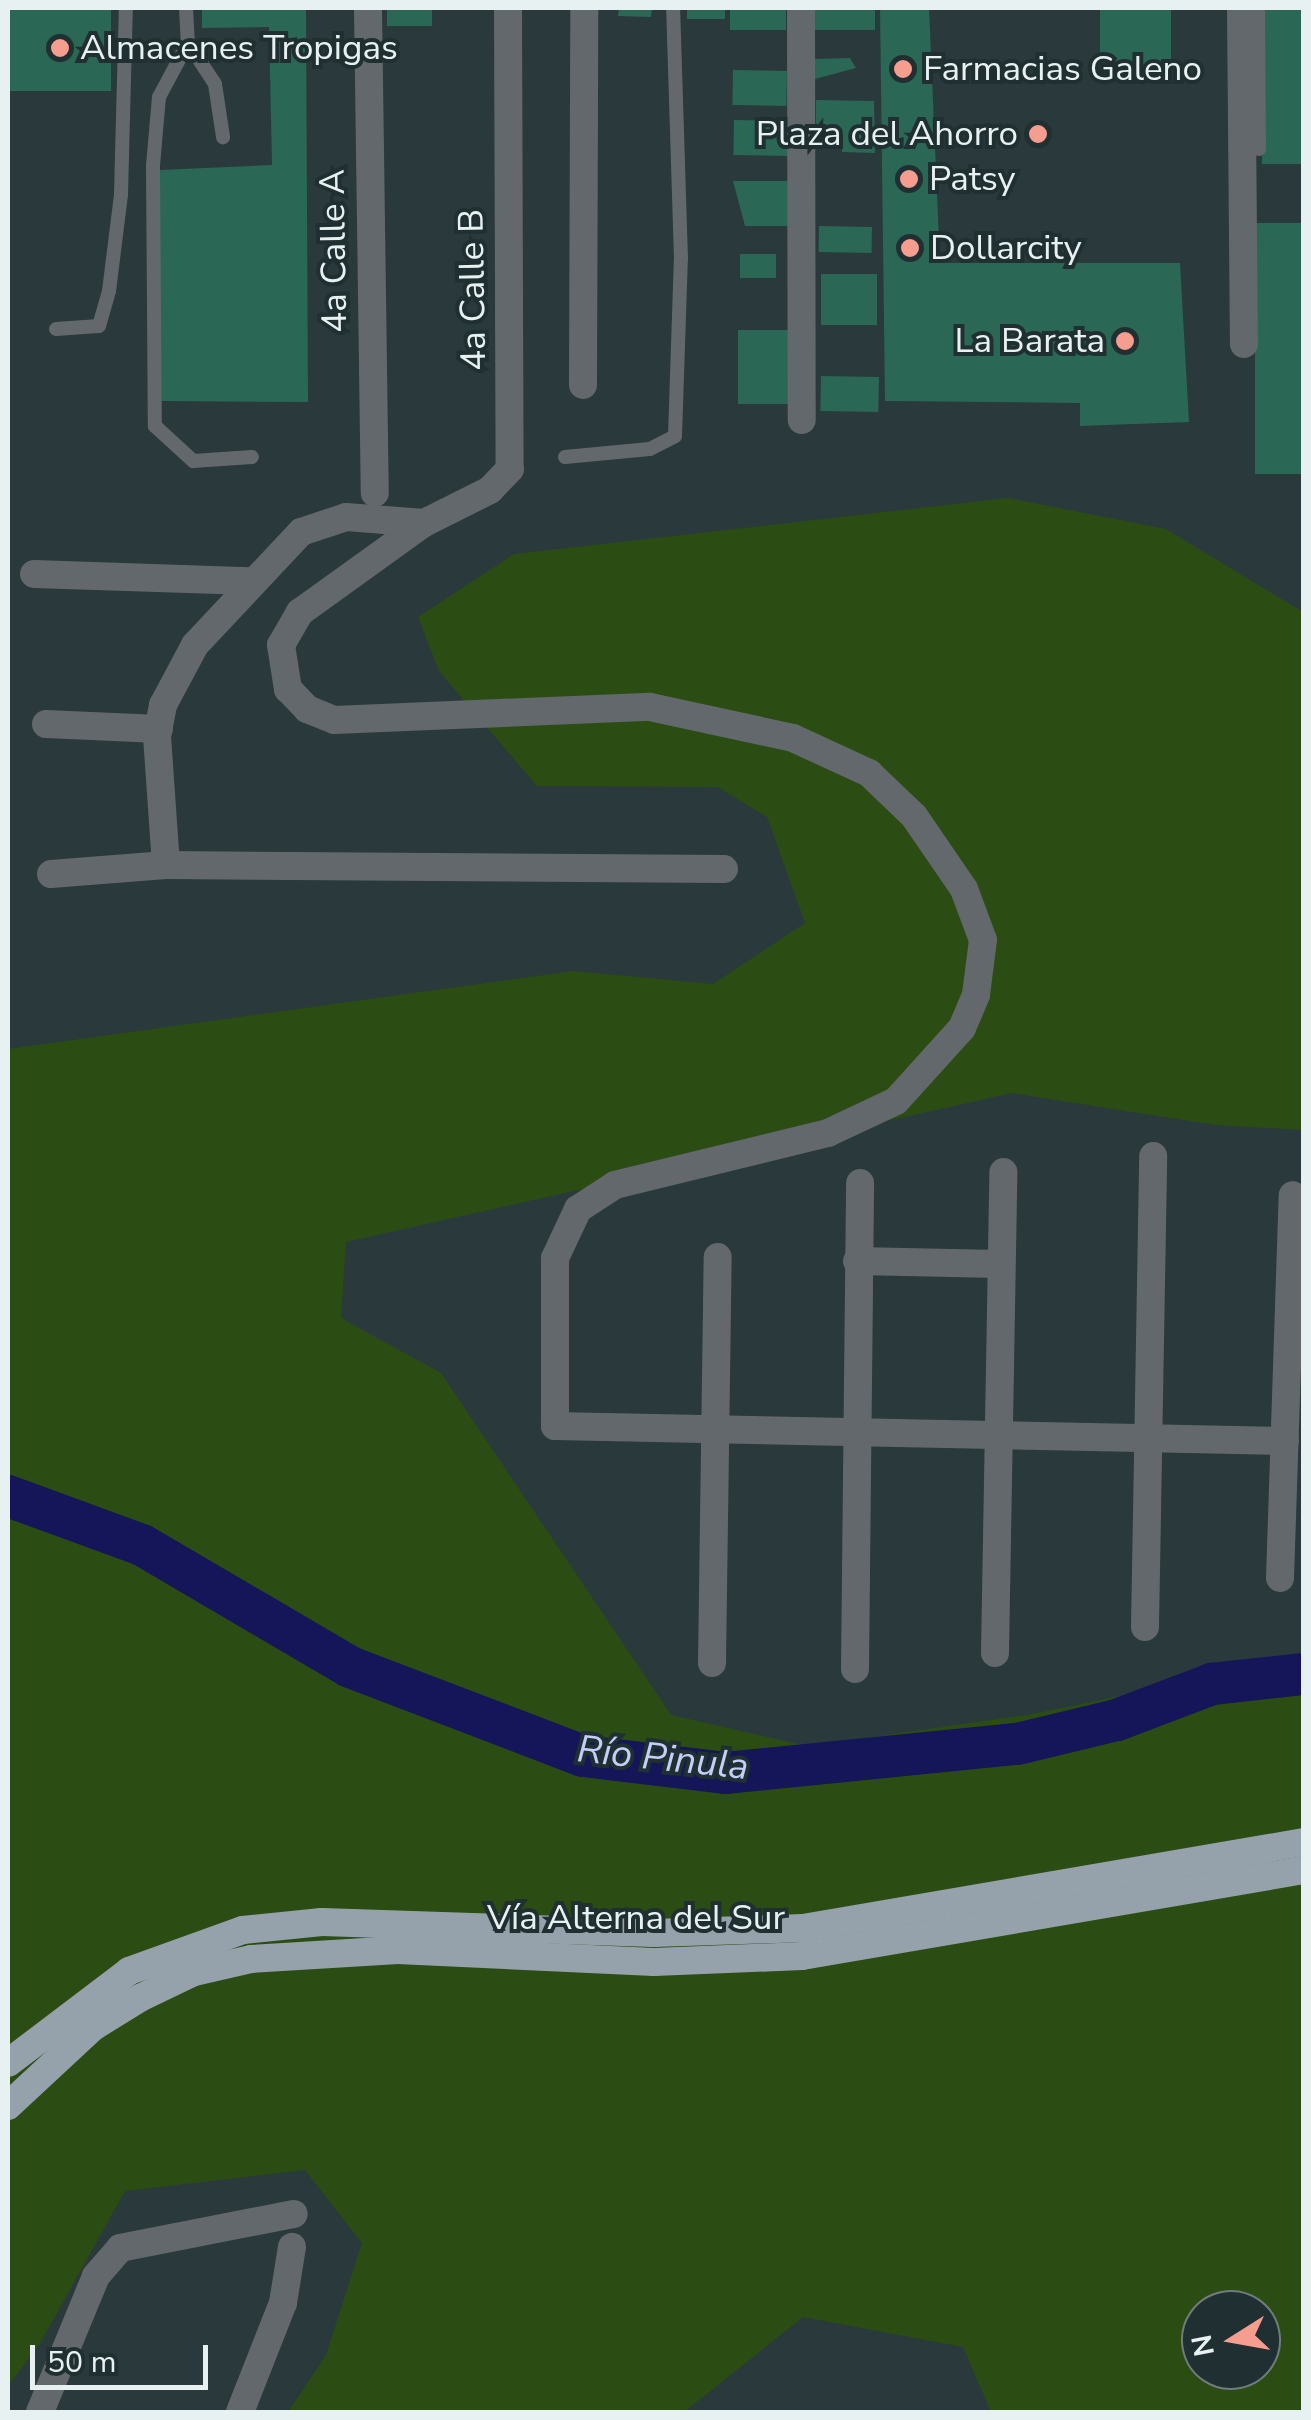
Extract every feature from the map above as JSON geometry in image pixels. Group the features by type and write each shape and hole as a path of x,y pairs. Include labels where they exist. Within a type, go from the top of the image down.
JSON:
{"highway":[{"name":"Vía Alterna del Sur","path":"8,2063 129,1971 243,1930 322,1922 654,1933 803,1928 1304,1842"},
{"name":"Vía Alterna del Sur","path":"8,2106 93,2027 140,1998 194,1972 251,1959 398,1950 654,1962 802,1956 1304,1870"}],"street":[{"name":"4a Calle A","path":"368,8 375,494"},
{"name":"4a Calle B","path":"508,8 513,458 490,490 424,523 292,622 280,658 299,704 352,721 436,710 632,707 756,725 841,757 888,789 935,844 978,919 982,967 969,1012 945,1054 896,1101 828,1132 600,1191 560,1238 556,1426 716,1432"},
{"path":"583,385 584,8"},
{"path":"801,8 802,420"},
{"path":"1242,8 1244,344"},
{"path":"166,865 159,729 195,646 249,580 302,532 331,520 424,523"},
{"path":"34,574 249,580"},
{"path":"46,724 159,729"},
{"path":"51,874 166,865 724,870"},
{"path":"1145,1628 1153,1156"},
{"path":"994,1653 1003,1172"},
{"path":"855,1670 860,1183"},
{"path":"1280,1578 1293,1194"},
{"path":"712,1663 718,1257"},
{"path":"857,1261 1000,1264"},
{"path":"716,1432 1285,1440"},
{"path":"40,2412 96,2276 120,2248 152,2236 294,2214"},
{"path":"240,2412 283,2303 292,2247"}],"lane":[{"path":"56,328 98,326 109,291 121,194 126,8"},
{"path":"186,8 188,43 215,84 223,137"},
{"path":"565,457 650,449 675,436 681,260 673,8"},
{"path":"1258,8 1259,150"},
{"path":"188,43 162,86 156,132 155,426 193,461 252,457"}],"green space":[{"path":"1008,498 1166,529 1303,612 1303,1130 1216,1125 1012,1093 346,1242 341,1318 441,1373 671,1715 807,1746 1027,1715 1303,1659 1303,2412 991,2412 963,2347 803,2317 684,2412 288,2412 326,2355 362,2243 305,2170 125,2191 39,2345 8,2386 8,1049 573,971 713,984 805,923 767,817 718,787 537,786 439,671 418,617 514,554"}],"building":[{"name":"Almacenes Tropigas","path":"8,8 111,8 111,91 8,91"},
{"path":"202,8 306,8 308,402 161,401 159,170 272,165 269,27 202,28"},
{"path":"387,8 432,8 432,26 387,26"},
{"path":"619,8 652,8 651,17 618,16"},
{"path":"687,8 725,8 725,19 687,19"},
{"path":"730,8 786,8 786,30 730,30"},
{"path":"815,8 875,8 875,30 815,30"},
{"path":"880,8 929,8 940,263 1180,263 1189,422 1080,426 1080,403 885,401"},
{"path":"1100,8 1171,8 1171,81 1100,81"},
{"path":"1262,8 1304,8 1304,164 1262,164"},
{"path":"850,58 856,68 815,79 814,59"},
{"path":"733,70 787,71 786,106 732,105"},
{"path":"816,100 874,101 875,153 842,152 842,129 816,129"},
{"path":"734,120 789,121 788,156 733,155"},
{"path":"733,181 791,181 792,226 745,226"},
{"path":"1255,223 1304,223 1304,474 1255,474"},
{"path":"819,226 872,227 872,253 819,252"},
{"path":"740,254 776,254 776,278 740,278"},
{"path":"821,274 877,274 877,325 821,325"},
{"path":"738,330 794,330 794,404 738,404"},
{"path":"821,376 879,377 878,412 820,411"}],"waterway":[{"name":"Río Pinula","path":"8,1496 142,1545 350,1667 583,1756 725,1773 1017,1744 1117,1720 1212,1684 1304,1674"}],"place":[{"name":"Almacenes Tropigas","path":"60,48"},
{"name":"Farmacias Galeno","path":"903,69"},
{"name":"Plaza del Ahorro","path":"1038,134"},
{"name":"Patsy","path":"909,179"},
{"name":"Dollarcity","path":"910,248"},
{"name":"La Barata","path":"1125,341"}]}
